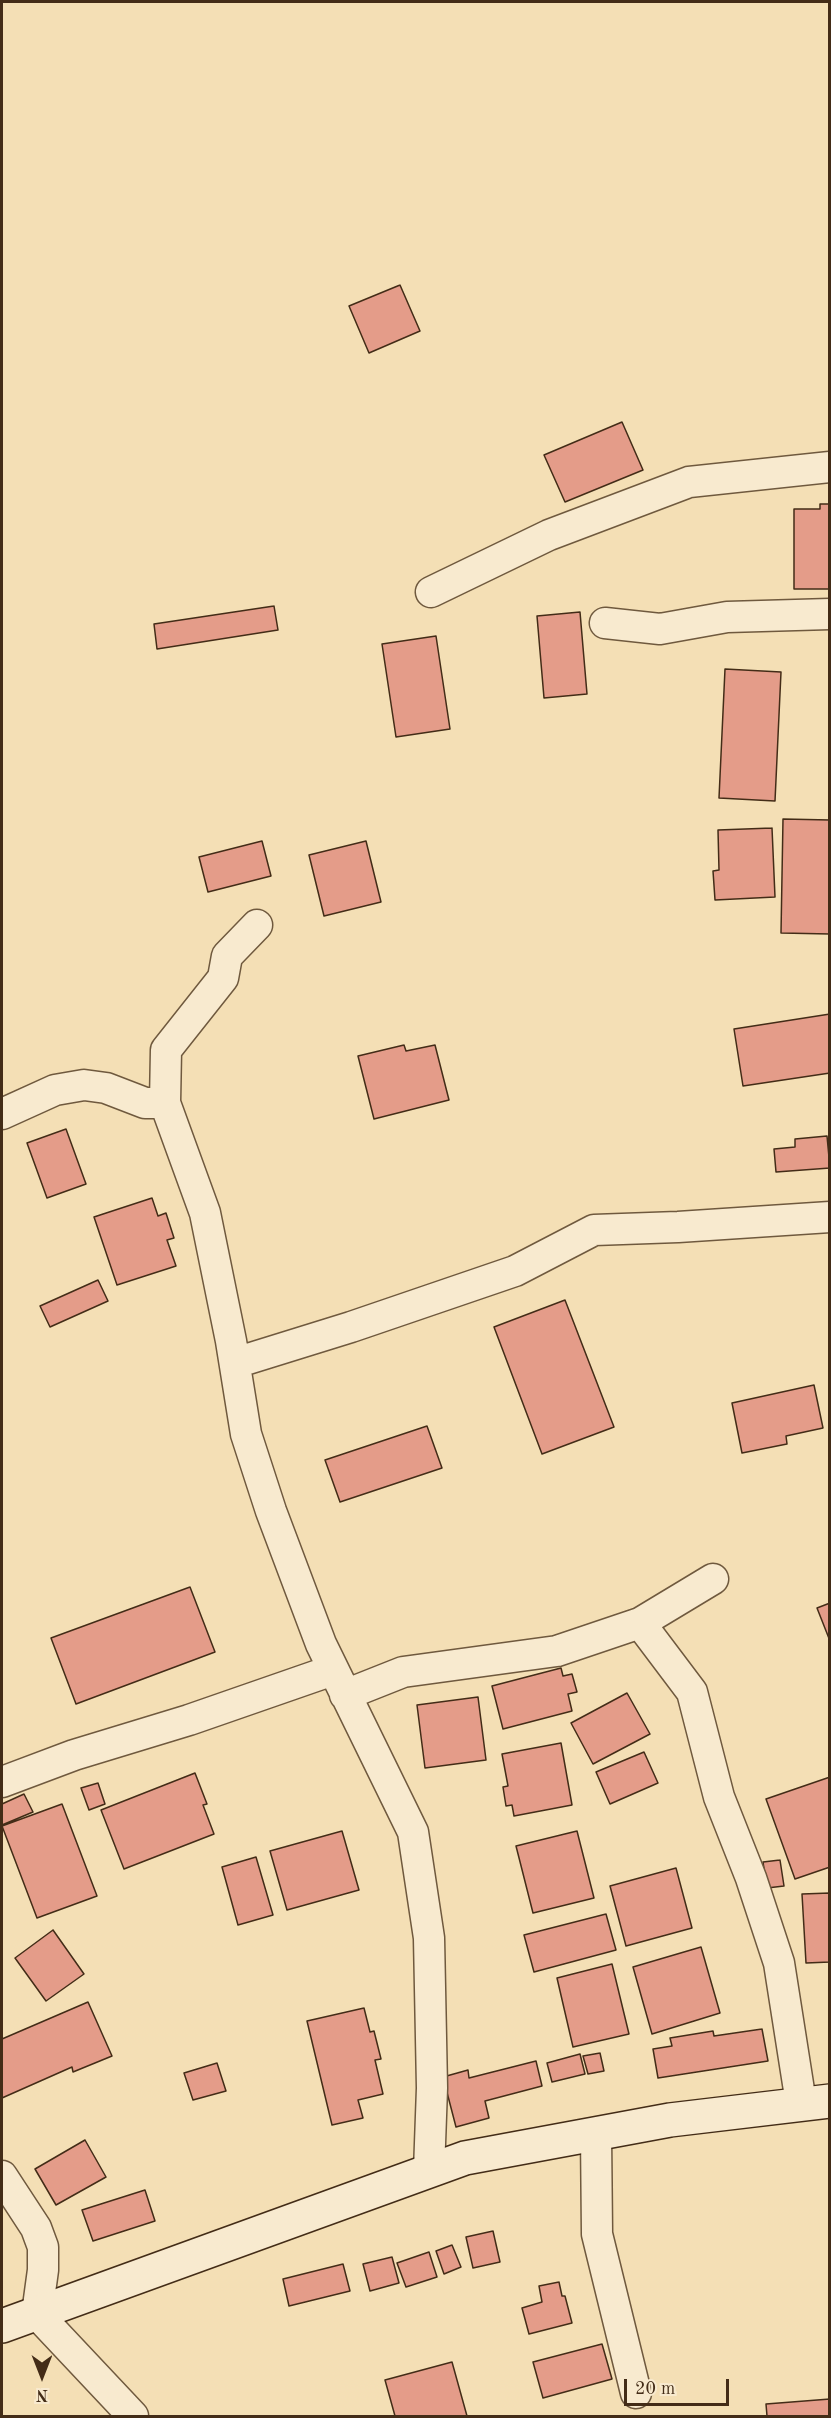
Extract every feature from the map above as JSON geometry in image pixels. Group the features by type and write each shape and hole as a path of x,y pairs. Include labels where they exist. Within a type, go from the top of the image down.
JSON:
{"street":[{"path":"431,592 549,535 689,482 830,467"},
{"path":"605,623 660,629 727,618 830,614"},
{"path":"257,925 227,956 223,978 166,1050 165,1103 205,1213 235,1363 246,1434 267,1500 321,1644 412,1832 429,1938 432,2088 429,2171"},
{"path":"2,1114 55,1090 84,1085 106,1088 145,1103 165,1103"},
{"path":"235,1363 351,1327 515,1271 594,1230 830,1217"},
{"path":"2,1782 74,1755 189,1720 339,1682 557,1651 640,1623 713,1579"},
{"path":"2,2326 465,2158 670,2120 815,2102 778,1963 751,1878 719,1797 692,1692 640,1623"},
{"path":"596,2134 597,2234 636,2393"},
{"path":"2,2176 36,2228 43,2247 43,2270 37,2314"},
{"path":"37,2314 132,2416"}],"building":[{"path":"400,285 420,331 369,353 349,306"},
{"path":"622,422 643,470 565,502 544,455"},
{"path":"820,504 830,504 830,589 794,589 794,509 820,509"},
{"path":"274,606 278,630 157,649 154,624"},
{"path":"580,612 587,694 544,698 537,616"},
{"path":"436,636 450,729 396,737 382,644"},
{"path":"725,669 781,672 775,801 719,798"},
{"path":"783,819 830,820 830,934 781,933"},
{"path":"772,828 775,897 715,900 713,871 719,870 718,830"},
{"path":"262,841 271,876 208,892 199,857"},
{"path":"366,841 381,902 324,916 309,855"},
{"path":"830,1014 830,1073 743,1086 734,1029"},
{"path":"404,1045 406,1051 435,1045 449,1100 374,1119 358,1056"},
{"path":"66,1129 86,1184 47,1198 27,1143"},
{"path":"827,1136 830,1168 776,1172 774,1149 795,1147 795,1139"},
{"path":"152,1198 158,1216 166,1213 174,1238 167,1240 176,1266 117,1285 94,1217"},
{"path":"98,1280 108,1301 50,1327 40,1306"},
{"path":"565,1300 614,1427 542,1454 494,1327"},
{"path":"814,1385 823,1428 786,1436 787,1444 742,1453 732,1403"},
{"path":"427,1426 442,1468 340,1502 325,1460"},
{"path":"190,1587 215,1652 76,1704 51,1638"},
{"path":"830,1603 830,1641 817,1608"},
{"path":"561,1668 563,1676 572,1674 577,1692 568,1694 572,1711 503,1729 492,1686"},
{"path":"627,1693 650,1734 593,1764 571,1723"},
{"path":"478,1697 486,1760 425,1768 417,1705"},
{"path":"561,1743 572,1805 514,1816 512,1805 506,1806 503,1787 508,1786 502,1754"},
{"path":"644,1752 658,1783 610,1804 596,1772"},
{"path":"195,1773 207,1804 203,1805 214,1834 124,1869 101,1810"},
{"path":"830,1777 830,1867 795,1879 766,1799"},
{"path":"98,1783 105,1804 89,1810 81,1788"},
{"path":"24,1794 33,1812 2,1825 2,1804"},
{"path":"62,1804 97,1896 37,1918 2,1826"},
{"path":"342,1831 359,1890 287,1910 270,1851"},
{"path":"577,1831 594,1898 533,1913 516,1846"},
{"path":"256,1857 273,1915 238,1925 222,1867"},
{"path":"780,1860 784,1886 767,1888 763,1862"},
{"path":"676,1868 692,1928 626,1946 610,1886"},
{"path":"830,1893 830,1962 806,1963 802,1894"},
{"path":"606,1914 616,1950 534,1972 524,1935"},
{"path":"53,1930 84,1974 46,2001 15,1958"},
{"path":"701,1947 720,2013 652,2034 633,1967"},
{"path":"612,1964 629,2034 573,2047 557,1978"},
{"path":"88,2002 112,2056 73,2072 72,2067 2,2098 2,2039"},
{"path":"364,2008 370,2032 374,2031 381,2059 375,2060 383,2094 358,2100 363,2118 332,2125 307,2021"},
{"path":"762,2029 768,2061 658,2078 653,2049 672,2046 670,2038 713,2031 714,2036"},
{"path":"600,2053 604,2071 588,2074 583,2056"},
{"path":"580,2054 585,2074 552,2082 547,2063"},
{"path":"536,2061 542,2086 485,2101 489,2118 456,2127 443,2077 468,2070 469,2078"},
{"path":"217,2063 226,2091 193,2100 184,2073"},
{"path":"85,2140 106,2177 56,2205 35,2169"},
{"path":"145,2190 155,2221 93,2241 82,2210"},
{"path":"493,2231 500,2262 473,2268 466,2237"},
{"path":"452,2245 461,2267 444,2274 436,2251"},
{"path":"429,2252 437,2277 406,2287 397,2263"},
{"path":"392,2257 399,2283 370,2291 363,2264"},
{"path":"343,2264 350,2291 289,2306 283,2279"},
{"path":"559,2282 572,2323 529,2334 522,2308 542,2302 539,2286"},
{"path":"602,2344 612,2379 543,2398 533,2362"},
{"path":"452,2362 467,2416 395,2416 385,2380"},
{"path":"830,2399 830,2416 767,2416 766,2404"}]}
